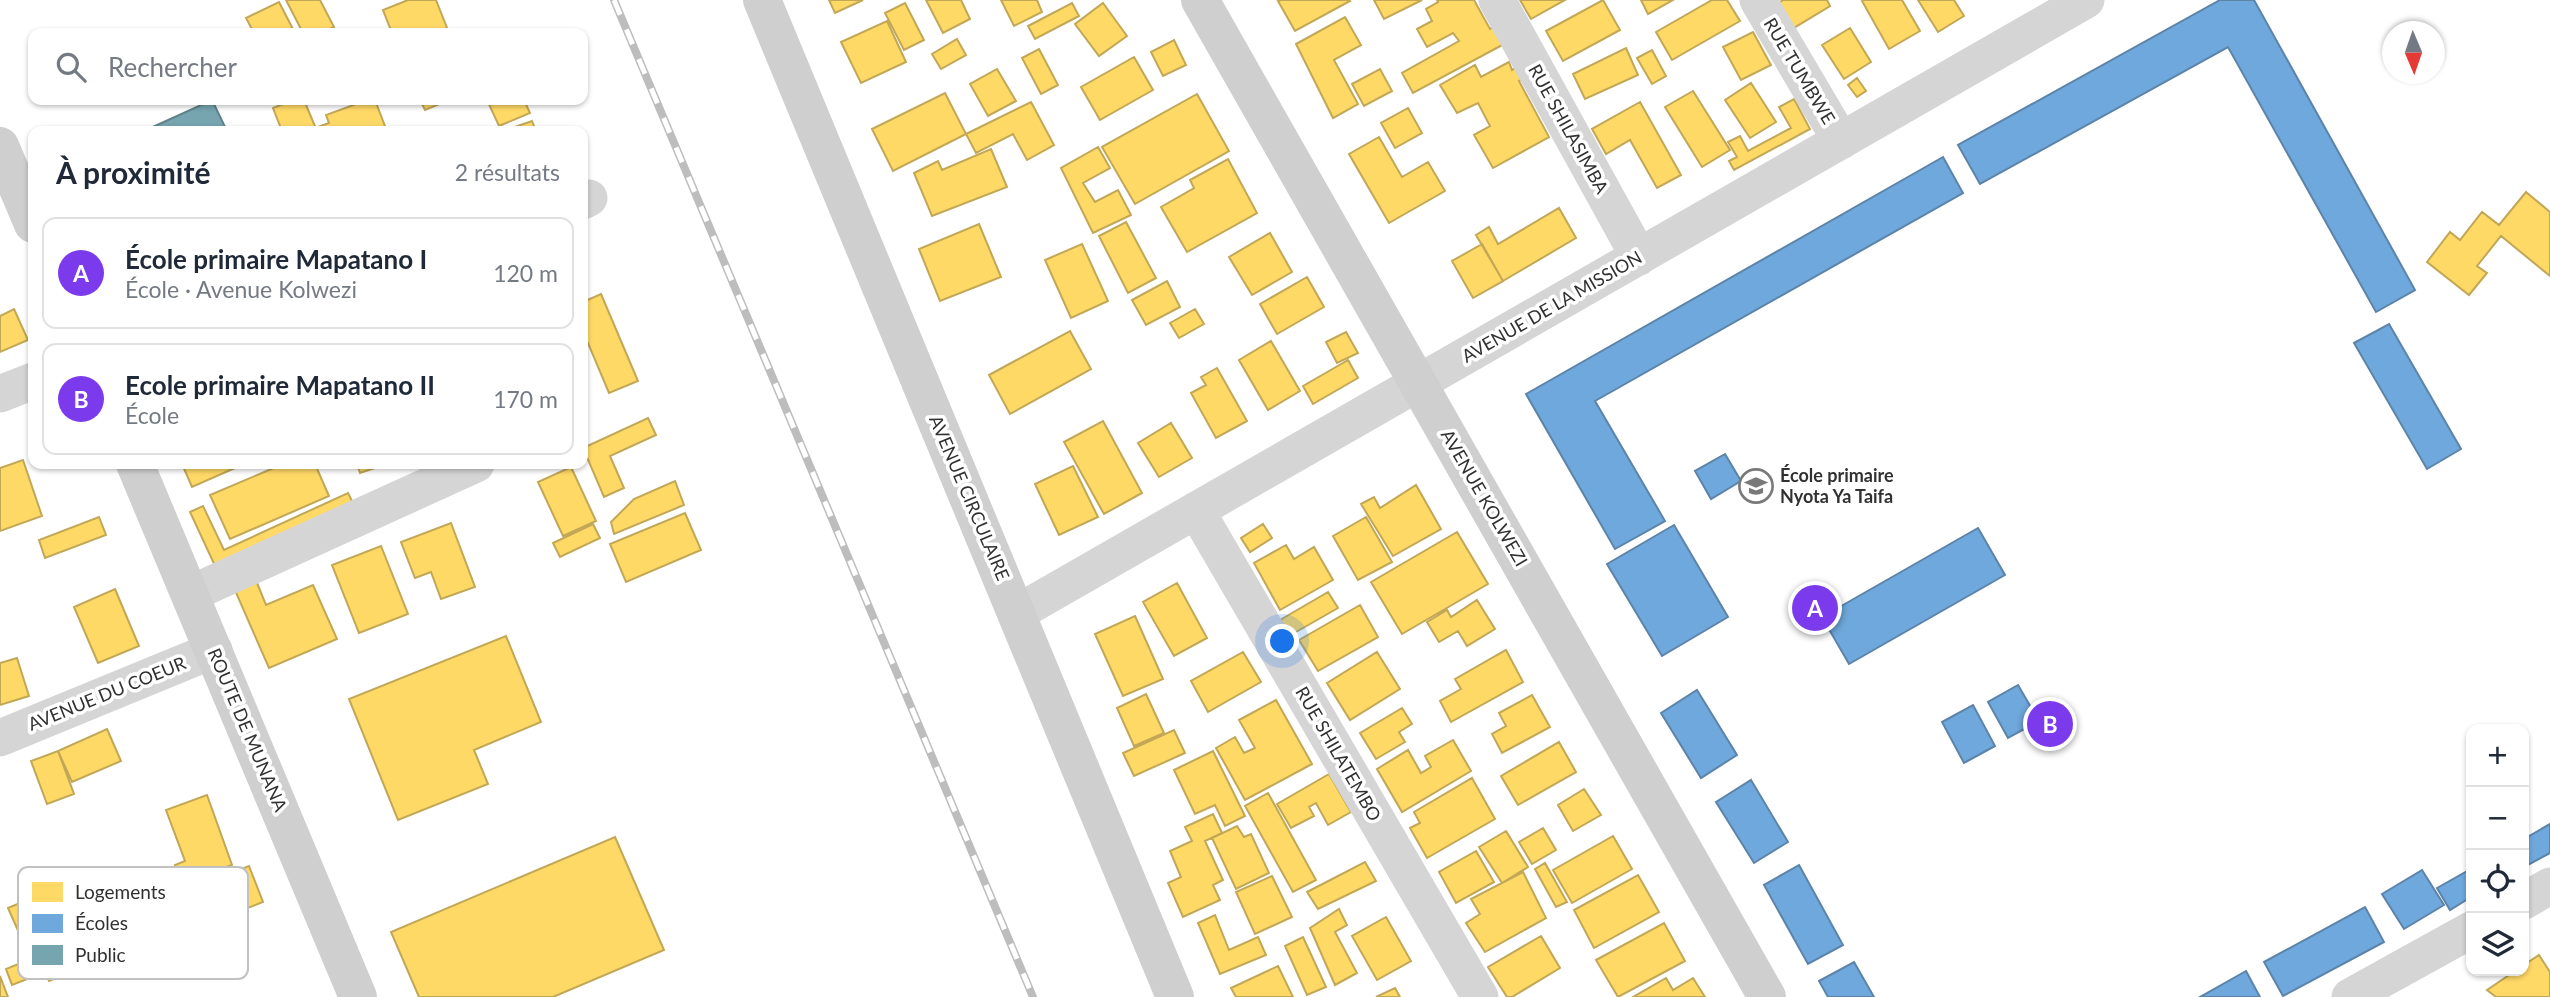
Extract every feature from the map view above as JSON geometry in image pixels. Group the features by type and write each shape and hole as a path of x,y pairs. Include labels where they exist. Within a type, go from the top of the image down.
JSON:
{"street":[{"name":"AVENUE CIRCULAIRE","path":"762,0 1175,997"},
{"name":"AVENUE KOLWEZI","path":"1200,0 1767,997"},
{"name":"RUE SHILASIMBA","path":"1497,0 1639,257"},
{"name":"RUE TUMBWE","path":"1758,0 1841,141"},
{"name":"AVENUE DE LA MISSION","path":"1017,613 1841,141 2030,14 2086,0"},
{"path":"0,146 28,212"},
{"path":"0,394 28,383"},
{"name":"ROUTE DE MUNANA","path":"137,469 358,997"},
{"path":"190,594 465,469"},
{"name":"RUE SHILATEMBO","path":"1196,510 1480,997"},
{"name":"AVENUE DU COEUR","path":"0,738 214,650"},
{"path":"2350,997 2466,933"}],"building: Logements":[{"path":"286,0 320,0 334,27 300,28"},
{"path":"408,0 436,0 447,28 390,28 383,10"},
{"path":"829,0 863,0 835,13"},
{"path":"926,0 961,0 970,19 943,33"},
{"path":"1001,0 1037,0 1042,12 1014,26"},
{"path":"1374,0 1422,0 1384,19"},
{"path":"1437,0 1474,0 1490,29 1496,26 1506,43 1413,93 1402,73 1459,41 1453,33 1427,47 1417,29 1432,21 1426,9 1438,2"},
{"path":"1520,0 1565,0 1531,19"},
{"path":"1603,0 1620,30 1563,61 1546,31"},
{"path":"1641,0 1673,0 1648,14"},
{"path":"1712,0 1727,0 1740,21 1672,60 1656,32"},
{"path":"1783,0 1827,0 1830,6 1792,29 1777,4"},
{"path":"1902,0 1920,31 1889,49 1862,1"},
{"path":"1918,0 1954,0 1964,16 1938,32"},
{"path":"1278,1 1350,1 1295,31"},
{"path":"279,2 292,28 251,28 246,18"},
{"path":"905,3 924,40 904,50 885,13"},
{"path":"1072,3 1079,16 1035,39 1028,26"},
{"path":"1103,3 1127,36 1099,56 1075,24"},
{"path":"1345,17 1361,45 1334,60 1358,104 1333,118 1296,44"},
{"path":"887,21 906,62 861,83 841,42"},
{"path":"1850,28 1871,62 1844,79 1822,45"},
{"path":"1753,32 1771,65 1741,80 1723,47"},
{"path":"957,39 966,55 941,69 932,54"},
{"path":"1174,40 1186,65 1163,76 1151,52"},
{"path":"1626,48 1638,75 1585,99 1573,74"},
{"path":"1039,49 1058,85 1041,94 1022,58"},
{"path":"1652,50 1666,76 1652,84 1637,58"},
{"path":"1134,57 1153,90 1100,120 1081,87"},
{"path":"1509,62 1512,70 1517,67 1523,79 1519,81 1549,137 1493,168 1474,135 1490,126 1478,103 1457,113 1440,85 1475,65 1481,77"},
{"path":"997,69 1016,101 988,116 970,84"},
{"path":"1380,69 1392,91 1364,106 1352,84"},
{"path":"1857,78 1866,91 1857,97 1848,85"},
{"path":"1751,83 1776,122 1750,138 1725,100"},
{"path":"1693,91 1730,150 1702,167 1665,107"},
{"path":"945,93 966,134 893,171 872,129"},
{"path":"1197,94 1229,151 1135,204 1102,147"},
{"path":"1794,99 1810,129 1734,170 1729,161 1737,157 1728,142 1740,136 1748,151 1791,128 1779,107"},
{"path":"1031,102 1054,145 1027,160 1013,134 976,153 966,134"},
{"path":"1640,102 1681,175 1657,188 1630,140 1606,154 1592,129"},
{"path":"280,105 306,105 315,126 280,126 273,108"},
{"path":"353,105 377,105 385,126 321,126 329,123 326,115"},
{"path":"422,105 437,105 425,110"},
{"path":"489,105 526,105 530,113 499,126"},
{"path":"1408,108 1422,133 1395,148 1381,123"},
{"path":"532,121 534,126 518,126"},
{"path":"1379,137 1402,177 1428,162 1445,191 1389,223 1349,154"},
{"path":"1098,147 1110,168 1083,183 1095,202 1118,190 1131,215 1093,233 1061,168"},
{"path":"991,149 1007,187 932,216 914,173 938,161 942,170"},
{"path":"1228,159 1257,213 1187,252 1161,207 1194,188 1190,180"},
{"path":"2526,192 2550,212 2550,276 2501,236 2477,266 2487,273 2469,295 2427,262 2450,232 2460,240 2482,212 2499,225"},
{"path":"1559,208 1576,238 1503,281 1476,235 1489,227 1498,244"},
{"path":"1126,222 1156,278 1128,293 1099,236"},
{"path":"979,224 1001,277 940,301 919,249"},
{"path":"1270,233 1292,272 1252,295 1229,257"},
{"path":"1082,244 1108,301 1071,318 1045,260"},
{"path":"1482,244 1503,281 1473,298 1452,261"},
{"path":"1307,277 1324,307 1277,334 1260,304"},
{"path":"1167,281 1180,307 1146,325 1132,300"},
{"path":"601,294 638,381 609,393 588,343 588,300"},
{"path":"14,309 28,340 0,352 0,316"},
{"path":"1195,309 1204,324 1179,338 1170,323"},
{"path":"1070,331 1091,369 1010,414 989,375"},
{"path":"1346,332 1358,353 1337,363 1326,342"},
{"path":"1271,341 1300,391 1268,410 1239,360"},
{"path":"1348,360 1358,378 1313,404 1303,386"},
{"path":"1217,368 1247,421 1216,438 1191,393 1206,385 1201,377"},
{"path":"648,418 656,435 610,456 624,488 604,497 588,460 588,446"},
{"path":"1103,421 1142,493 1104,514 1064,442"},
{"path":"1171,423 1192,458 1159,477 1138,443"},
{"path":"23,460 42,516 0,531 0,468"},
{"path":"1073,466 1098,517 1059,535 1035,484"},
{"path":"184,469 233,469 192,487"},
{"path":"271,469 317,469 329,496 230,539 210,495"},
{"path":"572,469 596,521 563,536 538,482"},
{"path":"675,481 684,505 614,534 611,522 634,499"},
{"path":"1416,485 1441,529 1393,556 1361,504 1374,497 1380,508"},
{"path":"348,493 354,505 216,568 190,512 203,506 224,550"},
{"path":"685,513 701,550 626,582 610,544"},
{"path":"99,517 106,535 45,558 39,540"},
{"path":"1366,517 1392,562 1358,580 1333,536"},
{"path":"451,523 475,587 441,599 431,572 415,578 401,542"},
{"path":"593,524 600,538 560,557 553,543"},
{"path":"1263,524 1272,538 1250,552 1241,538"},
{"path":"1457,532 1488,584 1402,634 1371,582"},
{"path":"1286,545 1294,559 1314,547 1333,580 1280,610 1254,563"},
{"path":"381,546 408,614 359,633 332,565"},
{"path":"255,578 266,605 313,585 337,639 269,668 234,588"},
{"path":"1177,583 1207,638 1174,656 1143,602"},
{"path":"115,589 139,646 98,663 74,607"},
{"path":"1328,592 1338,608 1289,636 1280,620"},
{"path":"1477,600 1495,629 1467,646 1458,631 1439,642 1427,622 1447,610 1451,617"},
{"path":"1360,605 1378,637 1318,671 1299,640"},
{"path":"1135,616 1163,679 1123,696 1095,634"},
{"path":"506,636 541,722 474,750 488,784 398,820 349,699"},
{"path":"1506,650 1523,682 1451,722 1440,701 1461,689 1455,679"},
{"path":"1243,652 1261,682 1208,712 1191,681"},
{"path":"1377,652 1400,689 1350,720 1327,683"},
{"path":"17,658 29,696 0,705 0,663"},
{"path":"1146,694 1164,733 1134,746 1117,708"},
{"path":"1532,695 1550,727 1502,753 1492,734 1506,726 1499,713"},
{"path":"1276,700 1312,764 1245,800 1216,748 1235,737 1244,753 1255,748 1239,720"},
{"path":"1402,708 1412,724 1399,732 1405,742 1376,759 1360,733"},
{"path":"107,729 121,761 72,782 58,751"},
{"path":"1174,730 1185,753 1134,776 1123,753"},
{"path":"1453,740 1471,771 1402,812 1377,769 1408,750 1421,773 1431,767 1425,756"},
{"path":"1559,742 1576,772 1518,805 1501,776"},
{"path":"58,751 74,794 47,804 31,761"},
{"path":"1213,751 1245,816 1225,826 1215,805 1195,814 1174,770"},
{"path":"1329,774 1351,812 1328,825 1316,803 1309,807 1314,816 1291,828 1277,804"},
{"path":"1472,778 1495,819 1427,858 1410,828 1420,823 1414,812"},
{"path":"1584,789 1601,815 1573,831 1558,805"},
{"path":"1268,793 1316,880 1293,892 1245,806"},
{"path":"207,795 232,865 176,867 175,865 185,861 166,810"},
{"path":"1213,814 1222,833 1205,841 1223,880 1213,885 1220,900 1183,917 1168,883 1181,877 1170,851 1192,841 1185,827"},
{"path":"1237,826 1244,837 1251,834 1269,873 1236,889 1212,838"},
{"path":"1543,828 1556,850 1532,864 1519,842"},
{"path":"1506,831 1528,867 1502,883 1479,847"},
{"path":"1613,836 1632,869 1572,903 1553,870"},
{"path":"615,837 664,950 553,997 419,997 391,932"},
{"path":"1476,851 1494,882 1456,903 1439,872"},
{"path":"1365,862 1376,881 1318,909 1307,892"},
{"path":"1545,863 1567,902 1556,907 1535,869"},
{"path":"249,866 263,902 248,908 248,867"},
{"path":"1523,872 1546,918 1485,952 1466,923 1480,914 1471,899"},
{"path":"1638,875 1659,912 1594,948 1574,910"},
{"path":"1272,876 1292,917 1255,934 1236,892"},
{"path":"18,904 18,931 8,908"},
{"path":"1339,909 1347,925 1335,932 1357,973 1335,985 1310,928"},
{"path":"1215,915 1229,950 1258,937 1266,955 1220,974 1198,923"},
{"path":"1386,917 1411,961 1377,980 1352,936"},
{"path":"1664,923 1685,961 1618,997 1596,960"},
{"path":"1541,936 1560,968 1512,997 1507,997 1488,967"},
{"path":"1303,937 1326,987 1307,995 1285,946"},
{"path":"2539,955 2550,972 2550,997 2496,997 2487,990 2508,976 2529,976 2529,962"},
{"path":"18,964 18,979 27,979 12,985 6,969"},
{"path":"1278,966 1293,997 1236,997 1231,988"},
{"path":"0,976 8,997 0,997"},
{"path":"1666,978 1673,990 1693,978 1705,997 1633,997"},
{"path":"1395,988 1400,997 1376,997"}],"building: Écoles":[{"path":"2220,0 2254,0 2415,290 2376,312 2228,47 1980,184 1958,145"},
{"path":"1943,157 1963,193 1595,401 1665,521 1615,549 1526,394"},
{"path":"2389,324 2461,449 2427,469 2354,343"},
{"path":"1725,454 1741,481 1711,499 1695,471"},
{"path":"1674,525 1728,617 1662,656 1607,564"},
{"path":"1978,528 2005,575 1849,664 1822,617"},
{"path":"2018,685 2039,721 2008,738 1988,702"},
{"path":"1697,690 1737,755 1701,778 1661,713"},
{"path":"1973,705 1995,746 1964,763 1942,722"},
{"path":"1751,780 1788,842 1754,863 1716,802"},
{"path":"2550,824 2550,853 2529,864 2529,850 2529,836"},
{"path":"1799,865 1843,945 1808,964 1764,885"},
{"path":"2422,870 2444,905 2404,929 2382,894"},
{"path":"2466,872 2466,900 2450,910 2437,888"},
{"path":"2365,907 2384,942 2283,996 2264,962"},
{"path":"1854,962 1874,997 1828,997 1819,981"},
{"path":"2246,971 2260,997 2200,997"}],"building: Public":[{"path":"201,105 214,105 225,126 155,126"}],"railway":[{"path":"614,0 1033,997"}],"place":[{"name":"École primaire Nyota Ya Taifa","path":"1756,486"},
{"name":"École primaire Mapatano I","path":"1815,608"},
{"name":"Ecole primaire Mapatano II","path":"2050,724"}]}
